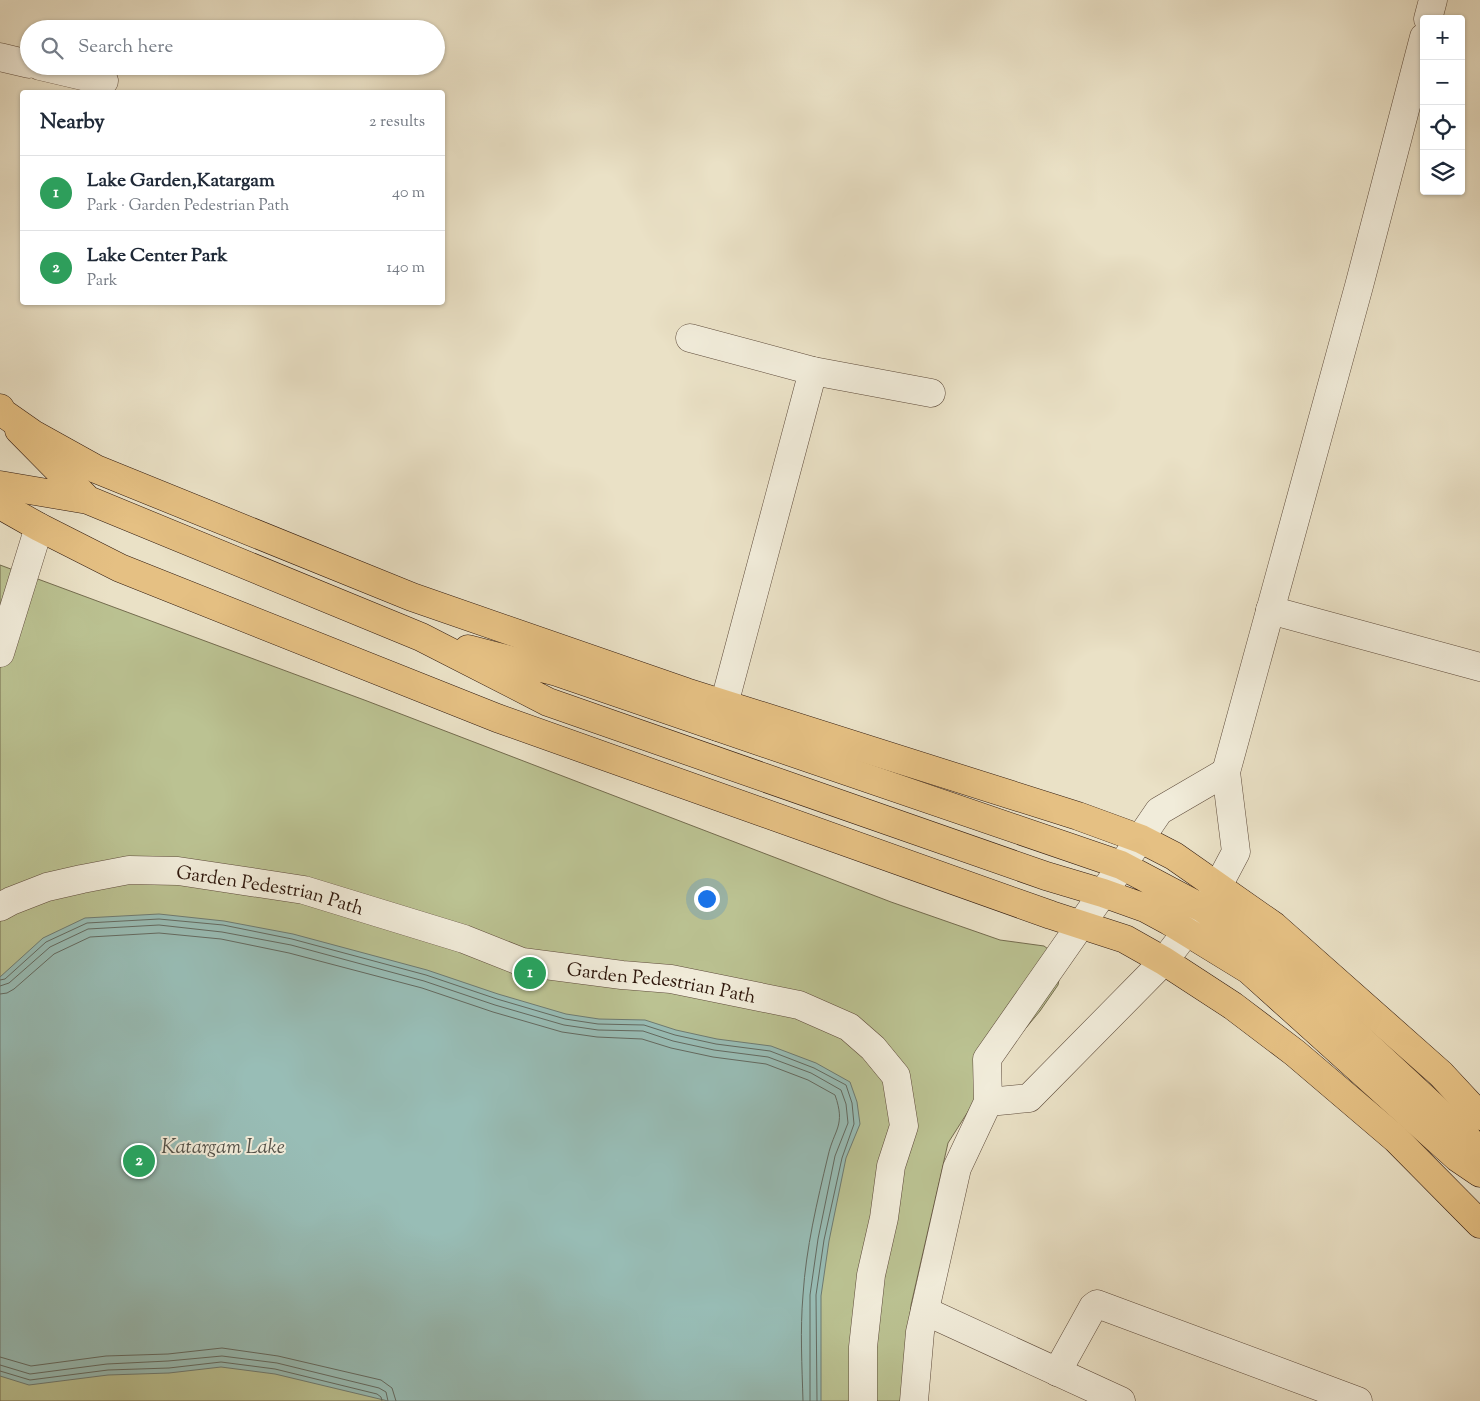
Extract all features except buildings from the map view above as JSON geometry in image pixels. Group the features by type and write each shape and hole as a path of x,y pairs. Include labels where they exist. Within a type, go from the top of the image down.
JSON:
{"main road":[{"path":"2,410 33,434 96,469 403,594 721,716 1211,897 1274,926 1440,1074 1480,1116"},
{"path":"2,410 88,500"},
{"path":"0,485 88,500 421,637 548,702 1036,873 1104,893 1145,908 1249,970 1458,1158 1480,1173"},
{"path":"0,505 120,568 497,718 1126,939 1164,960 1233,1006 1296,1053 1476,1212"},
{"path":"421,637 721,716 1078,816 1140,839 1174,856 1211,897 1274,959 1468,1139 1480,1169"}],"street":[{"path":"1429,15 1433,0"},
{"path":"988,1102 1029,1098 1164,960 1187,932 1211,897 1236,852 1226,772 1359,286 1420,52"},
{"path":"0,57 20,62"},
{"path":"78,75 104,81"},
{"path":"690,338 813,371 931,393"},
{"path":"721,716 813,371"},
{"path":"0,653 39,527"},
{"path":"1270,610 1480,667"},
{"path":"914,1401 920,1332 957,1168 988,1102 986,1059 1104,893 1159,811 1226,772"},
{"name":"Garden Pedestrian Path","path":"0,906 47,887 82,879 129,870 178,871 304,890 464,939 522,962 680,980 799,1005 849,1027 873,1048 896,1076 904,1126 892,1166 884,1218 871,1275 863,1347 863,1401"},
{"path":"1057,1372 1093,1306 1097,1304 1358,1401"},
{"path":"925,1311 1121,1401"}],"green space":[{"path":"0,565 367,701 891,902 1000,940 1044,946 1063,960 1058,985 1040,1011 1006,1052 948,1143 911,1305 902,1401 0,1401"}],"water":[{"name":"Katargam Lake","path":"159,914 224,921 293,934 427,970 566,1014 599,1019 645,1020 676,1030 717,1039 771,1046 816,1063 850,1082 857,1102 860,1124 846,1158 829,1241 821,1296 821,1401 388,1401 275,1374 221,1367 169,1373 108,1375 29,1385 0,1376 0,977 43,938 85,918"}],"place":[{"name":"Lake Garden,Katargam","path":"530,973"},
{"name":"Lake Center Park","path":"139,1161"}]}
